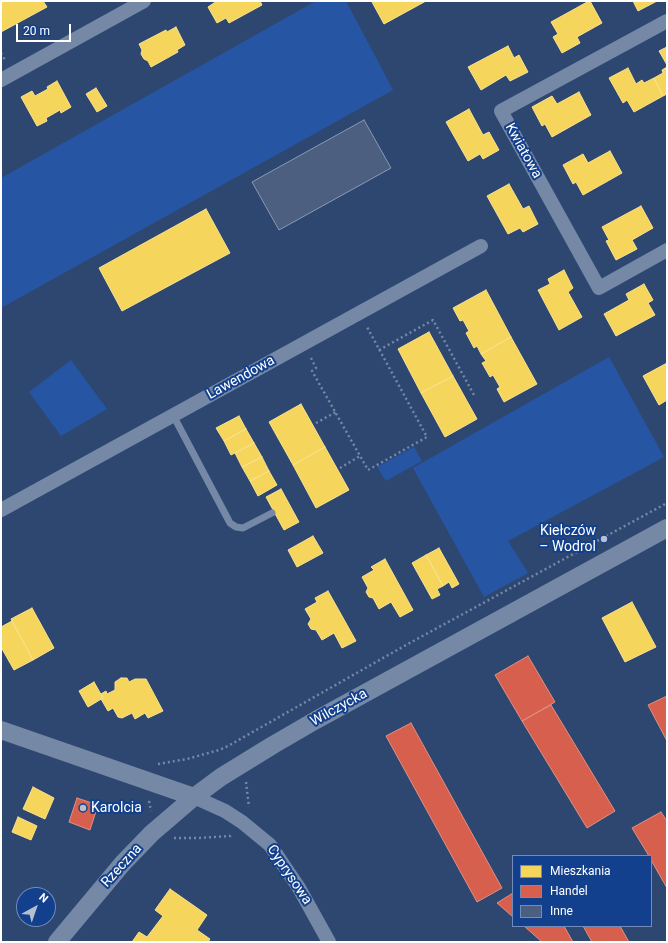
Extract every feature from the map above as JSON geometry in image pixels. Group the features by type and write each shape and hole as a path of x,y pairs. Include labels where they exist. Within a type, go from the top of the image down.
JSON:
{"street":[{"path":"1,80 144,1"},
{"name":"Kwiatowa","path":"667,20 501,111 599,288 667,250"},
{"name":"Lawendowa","path":"1,510 482,246"},
{"name":"Wilczycka","path":"194,797 222,777 298,730 667,528"},
{"path":"1,730 194,797"},
{"name":"Rzeczna","path":"57,942 123,863 152,834 194,797"},
{"name":"Cyprysowa","path":"194,797 225,811 242,822 270,845 299,888 329,942"}],"lane":[{"path":"174,415 230,523 236,527 243,528 272,513"}],"path":[{"path":"302,344 316,368 312,370 368,470 427,437 359,313"},
{"path":"379,350 433,320 474,395"},
{"path":"316,423 336,412"},
{"path":"340,468 360,456"},
{"path":"153,763 157,765 187,759 228,746 406,645 667,503"},
{"path":"146,797 149,801 151,816"}],"shaded area":[{"path":"316,1 346,1 393,90 1,308 1,178"},
{"path":"609,357 664,457 508,541 528,573 484,597 413,468"},
{"path":"71,360 107,409 61,436 29,392"},
{"path":"414,447 422,461 386,481 377,467"}],"building: Mieszkania":[{"path":"1,1 43,1 47,7 1,32"},
{"path":"217,1 260,1 262,5 229,23 226,18 217,23 208,7"},
{"path":"426,1 384,24 372,2"},
{"path":"589,1 602,23 577,37 580,43 562,53 553,37 558,34 551,22"},
{"path":"633,1 657,1 638,11"},
{"path":"176,27 185,45 177,50 178,52 151,67 148,61 144,59 141,54 142,50 139,44 166,30 167,32"},
{"path":"508,46 514,58 519,55 528,72 510,81 506,75 481,90 468,67"},
{"path":"667,47 667,65 659,51"},
{"path":"667,67 667,94 663,96 654,78 663,73 662,70"},
{"path":"628,68 636,84 642,80 644,83 654,78 663,96 634,112 627,100 623,103 609,78"},
{"path":"57,81 71,107 61,113 60,110 46,118 47,121 37,126 21,97 32,91 35,96 48,89 47,87"},
{"path":"96,88 107,106 97,112 86,94"},
{"path":"579,92 591,115 552,137 545,124 542,126 532,107 552,96 557,104"},
{"path":"469,109 483,135 489,132 499,150 483,159 480,154 468,161 446,122"},
{"path":"610,151 622,173 583,195 576,182 573,184 563,165 583,154 588,163"},
{"path":"509,184 523,209 529,206 538,224 523,232 520,228 508,234 487,196"},
{"path":"641,206 653,228 632,240 637,249 616,260 606,241 609,240 602,227"},
{"path":"206,209 230,253 122,311 99,268"},
{"path":"564,270 573,288 568,292 582,317 559,330 538,290 550,284 548,279"},
{"path":"644,284 653,300 648,303 655,315 616,336 604,314 629,300 626,294"},
{"path":"486,290 511,337 481,354 477,346 474,348 466,333 469,331 463,320 460,321 453,308"},
{"path":"429,332 453,376 421,393 398,349"},
{"path":"511,337 537,384 504,402 497,389 500,387 493,375 490,377 482,363 486,361 481,354"},
{"path":"667,363 667,400 659,405 643,376"},
{"path":"453,376 477,419 445,437 421,393"},
{"path":"301,404 325,447 293,465 269,422"},
{"path":"239,416 246,429 224,441 216,428"},
{"path":"246,429 254,443 231,455 224,441"},
{"path":"254,443 262,457 242,467 235,453"},
{"path":"325,447 349,490 316,508 293,465"},
{"path":"262,457 269,471 250,481 242,467"},
{"path":"269,471 277,485 258,496 250,481"},
{"path":"281,489 299,522 284,530 266,497"},
{"path":"313,536 323,553 297,567 288,550"},
{"path":"439,548 459,584 452,588 449,582 443,586 426,555"},
{"path":"426,555 443,586 437,589 440,595 432,599 412,563"},
{"path":"385,559 413,610 400,617 391,602 379,609 373,598 369,597 366,592 368,588 362,577 374,570 371,567"},
{"path":"328,591 356,641 342,648 334,633 322,640 316,630 311,629 308,624 311,619 305,609 317,602 315,598"},
{"path":"632,602 656,647 625,662 602,618"},
{"path":"32,608 54,648 33,660 11,619"},
{"path":"12,621 33,660 14,670 1,647 1,642 3,640 1,636 1,627"},
{"path":"121,678 127,678 129,682 135,679 146,679 163,711 148,718 145,713 135,719 132,713 122,718 118,717 113,708 108,711 101,699 103,698 101,694 106,691 107,694 115,690 115,682"},
{"path":"94,682 103,698 88,707 79,691"},
{"path":"33,787 54,798 45,819 23,809"},
{"path":"18,817 37,826 31,840 12,832"},
{"path":"170,889 207,915 197,930 210,939 208,942 132,942 139,932 147,937 163,916 155,910"}],"building: Handel":[{"path":"528,656 555,702 522,721 495,675"},
{"path":"667,696 667,741 648,705"},
{"path":"551,705 615,811 587,828 522,721"},
{"path":"411,723 502,888 477,902 386,736"},
{"path":"77,798 98,805 90,830 69,822"},
{"path":"661,812 667,821 667,888 652,862 652,855 648,855 632,828"},
{"path":"512,894 512,916 497,903"},
{"path":"525,927 565,927 573,942 542,942"},
{"path":"584,927 621,927 629,942 592,942"}],"building: Inne":[{"path":"364,120 391,168 279,230 252,182"}],"place":[{"name":"Kiełczów – Wodrol","path":"604,539"},
{"name":"Karolcia","path":"83,808"}]}
